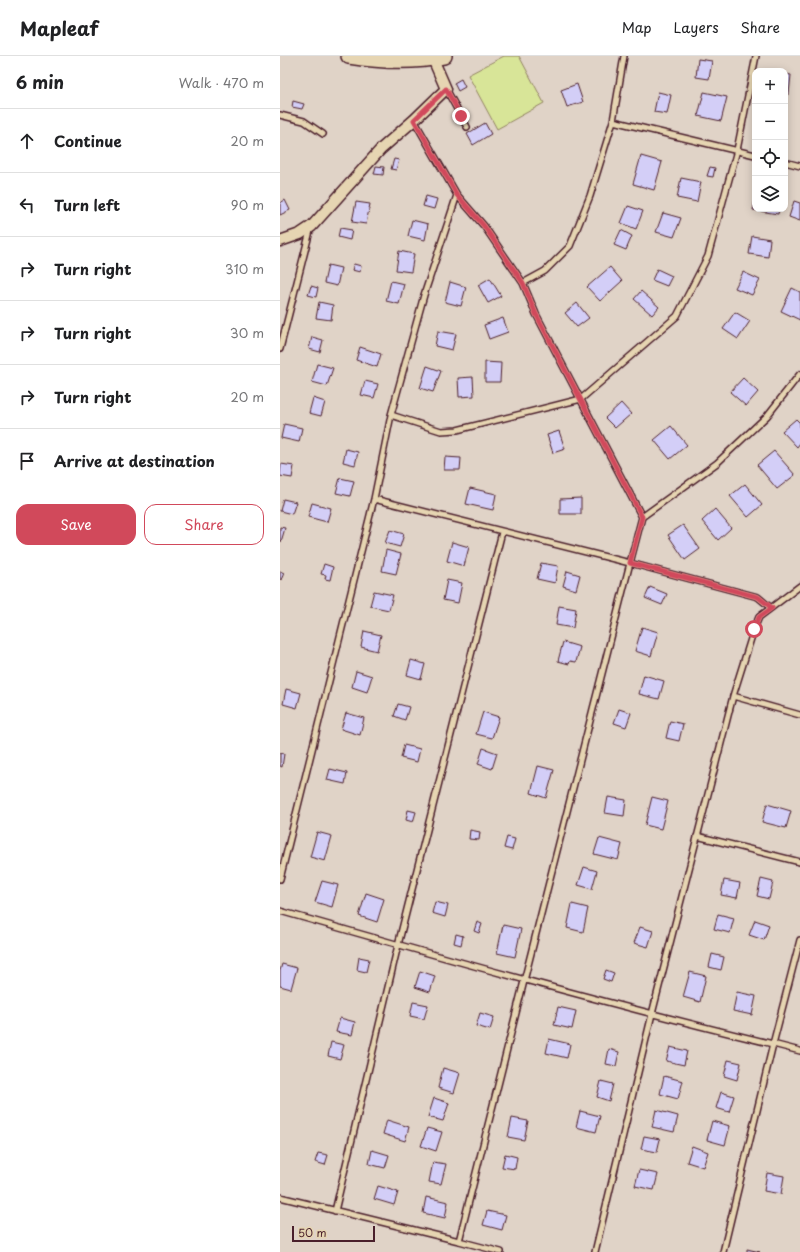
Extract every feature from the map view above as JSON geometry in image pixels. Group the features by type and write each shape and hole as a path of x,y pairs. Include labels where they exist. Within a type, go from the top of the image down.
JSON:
{"street":[{"path":"280,241 300,234 312,226 381,149 446,89 438,57 416,60 378,61 349,56"}],"lane":[{"path":"523,283 545,271 570,246 590,196 612,121 624,56"},
{"path":"391,416 441,431 457,430 580,399 677,316 708,256 737,150 756,56"},
{"path":"446,89 467,127"},
{"path":"280,115 304,121 323,134"},
{"path":"414,120 457,195 484,226 523,283 536,314 642,517"},
{"path":"612,121 752,154"},
{"path":"788,163 800,166"},
{"path":"280,879 374,499 391,416 424,295 457,195"},
{"path":"280,349 312,226"},
{"path":"459,1241 642,517 717,463 767,416 800,374"},
{"path":"374,499 630,563 758,597 772,608"},
{"path":"335,1211 398,945 502,532"},
{"path":"595,1252 652,1014 733,696 759,617 800,586"},
{"path":"733,696 800,715"},
{"path":"697,836 800,862"},
{"path":"280,911 524,981 800,1051"},
{"path":"724,1252 773,1044 800,940"},
{"path":"280,1197 501,1252"}],"green space":[{"path":"504,56 519,56 544,103 497,129 468,75"}],"building":[{"path":"698,59 712,61 709,79 696,77"},
{"path":"788,74 791,75 788,94"},
{"path":"461,79 465,87 458,91 454,83"},
{"path":"577,84 583,102 567,107 561,90"},
{"path":"658,92 671,95 667,114 654,112"},
{"path":"704,92 727,97 721,121 698,116"},
{"path":"293,101 304,104 302,109 292,107"},
{"path":"485,123 491,134 473,145 467,134"},
{"path":"641,156 662,162 654,190 633,184"},
{"path":"394,159 399,160 396,170 391,169"},
{"path":"376,166 384,167 383,175 374,174"},
{"path":"710,167 715,168 713,177 707,176"},
{"path":"681,178 701,182 697,202 677,198"},
{"path":"426,196 437,199 434,209 423,206"},
{"path":"285,200 290,210 280,215 280,203"},
{"path":"794,201 800,203 800,221 789,217"},
{"path":"356,202 370,204 366,224 352,222"},
{"path":"628,206 643,211 636,229 621,223"},
{"path":"766,212 778,212 778,214"},
{"path":"663,213 681,218 674,237 656,232"},
{"path":"412,220 428,224 425,240 408,236"},
{"path":"340,228 352,230 350,240 338,237"},
{"path":"621,230 632,236 626,250 614,245"},
{"path":"752,236 770,239 768,257 749,254"},
{"path":"399,251 414,254 411,272 396,270"},
{"path":"354,264 361,266 360,272 352,270"},
{"path":"328,265 341,268 337,286 324,283"},
{"path":"610,267 622,281 600,301 587,287"},
{"path":"657,269 672,276 667,286 652,280"},
{"path":"743,272 760,280 752,295 735,288"},
{"path":"490,278 501,296 488,303 478,285"},
{"path":"391,281 404,284 399,304 386,301"},
{"path":"450,282 466,287 461,306 445,302"},
{"path":"311,286 318,288 316,297 308,295"},
{"path":"792,288 800,292 800,320 781,311"},
{"path":"641,291 659,307 652,315 634,299"},
{"path":"319,302 333,305 331,320 316,318"},
{"path":"577,303 589,318 577,327 565,313"},
{"path":"735,312 750,321 738,339 723,329"},
{"path":"503,318 508,332 489,339 484,325"},
{"path":"438,331 456,334 452,350 435,346"},
{"path":"312,337 323,340 320,352 309,349"},
{"path":"360,347 381,354 377,367 356,360"},
{"path":"485,362 501,363 500,382 485,382"},
{"path":"317,364 333,368 327,386 312,382"},
{"path":"427,366 441,371 433,392 420,388"},
{"path":"473,377 474,396 459,397 458,378"},
{"path":"743,378 758,392 746,406 730,392"},
{"path":"365,381 378,384 374,398 361,395"},
{"path":"313,398 325,402 321,416 309,413"},
{"path":"621,403 631,414 615,428 605,418"},
{"path":"796,419 800,423 800,443 797,447 782,431"},
{"path":"284,424 302,428 299,442 281,438"},
{"path":"671,426 687,445 670,459 654,440"},
{"path":"559,431 565,449 553,453 547,435"},
{"path":"346,449 358,452 355,465 343,462"},
{"path":"774,451 795,475 777,489 757,465"},
{"path":"445,457 461,458 460,470 444,470"},
{"path":"281,464 294,466 292,478 280,476"},
{"path":"340,478 354,481 350,496 336,493"},
{"path":"745,484 762,505 748,517 730,496"},
{"path":"470,488 496,494 493,510 466,504"},
{"path":"581,498 581,514 560,514 560,499"},
{"path":"283,499 296,502 292,514 280,511"},
{"path":"312,503 331,508 327,522 308,517"},
{"path":"715,509 731,528 718,540 702,521"},
{"path":"683,525 700,549 685,560 668,535"},
{"path":"280,527 285,528 281,542 280,541"},
{"path":"390,530 404,534 400,547 385,543"},
{"path":"452,542 469,547 464,566 447,561"},
{"path":"386,550 401,554 396,574 382,571"},
{"path":"541,563 558,566 555,583 537,579"},
{"path":"324,564 333,567 330,580 325,579 326,575 321,574"},
{"path":"280,571 284,573 281,580 280,579"},
{"path":"567,571 580,575 576,590 563,586"},
{"path":"447,580 462,583 458,603 443,600"},
{"path":"650,587 667,594 662,605 645,598"},
{"path":"374,591 393,595 389,610 370,606"},
{"path":"559,606 576,609 573,628 556,625"},
{"path":"642,627 658,632 651,656 635,651"},
{"path":"364,631 381,635 377,651 361,647"},
{"path":"563,642 580,647 576,662 570,661 569,664 558,661"},
{"path":"411,660 425,664 421,679 407,675"},
{"path":"356,671 372,676 367,692 352,687"},
{"path":"644,675 664,681 659,699 639,694"},
{"path":"286,689 301,693 297,708 283,704"},
{"path":"398,704 409,707 405,720 394,716"},
{"path":"619,709 631,713 626,727 614,723"},
{"path":"483,712 499,717 492,738 476,734"},
{"path":"346,713 364,718 360,735 341,729"},
{"path":"670,721 683,724 679,741 666,738"},
{"path":"404,745 420,749 417,762 401,758"},
{"path":"483,748 497,753 492,769 478,764"},
{"path":"280,753 284,754 282,767 280,766"},
{"path":"538,766 554,770 546,798 531,793"},
{"path":"330,769 347,773 345,784 327,780"},
{"path":"608,797 626,800 624,816 605,813"},
{"path":"652,797 668,801 661,829 645,825"},
{"path":"767,804 791,811 786,828 762,822"},
{"path":"408,810 416,812 413,822 406,820"},
{"path":"470,830 480,832 479,840 469,839"},
{"path":"317,832 332,836 325,861 310,857"},
{"path":"507,837 515,839 512,850 504,848"},
{"path":"599,838 622,844 618,860 594,854"},
{"path":"584,867 597,871 592,889 578,885"},
{"path":"761,879 773,882 769,899 757,896"},
{"path":"724,880 740,883 737,898 721,895"},
{"path":"322,881 338,885 332,907 315,902"},
{"path":"366,893 384,899 377,922 359,916"},
{"path":"435,902 448,905 445,917 432,913"},
{"path":"572,904 588,908 583,932 567,928"},
{"path":"718,914 734,918 730,933 714,929"},
{"path":"755,920 769,925 764,940 749,935"},
{"path":"477,922 482,924 479,933 474,931"},
{"path":"503,925 521,929 515,957 497,953"},
{"path":"640,927 653,931 648,947 634,943"},
{"path":"456,934 463,936 461,945 454,943"},
{"path":"712,954 724,957 721,970 709,967"},
{"path":"359,957 369,959 366,972 357,970"},
{"path":"282,964 297,968 291,989 280,986 280,971"},
{"path":"606,970 614,973 611,982 603,979"},
{"path":"420,971 435,976 430,992 415,987"},
{"path":"690,972 706,976 700,1002 683,997"},
{"path":"737,992 756,996 752,1015 733,1011"},
{"path":"413,1002 428,1005 424,1019 410,1016"},
{"path":"558,1007 576,1011 572,1029 554,1025"},
{"path":"480,1013 494,1017 490,1030 476,1026"},
{"path":"340,1018 355,1022 352,1035 336,1032"},
{"path":"549,1039 570,1044 567,1058 546,1053"},
{"path":"331,1042 344,1045 340,1059 328,1056"},
{"path":"670,1047 687,1051 684,1065 666,1061"},
{"path":"609,1049 619,1052 616,1066 606,1064"},
{"path":"728,1060 741,1063 737,1080 724,1076"},
{"path":"443,1068 460,1073 454,1093 438,1088"},
{"path":"664,1076 683,1081 678,1099 660,1094"},
{"path":"601,1081 613,1084 609,1101 597,1097"},
{"path":"721,1092 734,1096 729,1112 716,1108"},
{"path":"434,1098 449,1103 443,1121 428,1117"},
{"path":"656,1110 678,1116 674,1132 652,1127"},
{"path":"580,1111 600,1116 596,1132 576,1127"},
{"path":"512,1118 528,1121 524,1140 508,1137"},
{"path":"387,1120 409,1127 405,1141 383,1134"},
{"path":"712,1121 730,1126 725,1145 707,1140"},
{"path":"427,1128 442,1132 436,1151 421,1146"},
{"path":"644,1136 660,1139 657,1152 641,1149"},
{"path":"692,1146 708,1152 703,1167 687,1162"},
{"path":"372,1150 389,1155 385,1168 369,1164"},
{"path":"318,1153 328,1155 325,1165 315,1162"},
{"path":"505,1154 517,1157 515,1169 502,1167"},
{"path":"433,1162 446,1164 441,1184 429,1182"},
{"path":"639,1170 658,1174 654,1190 635,1186"},
{"path":"767,1173 784,1176 781,1194 764,1191"},
{"path":"378,1186 398,1192 394,1205 374,1199"},
{"path":"426,1197 448,1202 445,1218 423,1213"},
{"path":"487,1211 506,1215 502,1230 483,1225"},
{"path":"747,1249 760,1252 747,1252"}],"route":[{"path":"461,116 446,89 437,96 414,120 457,195 484,226 523,283 536,314 642,517 630,563 758,597 772,608 759,617 754,629"}]}
